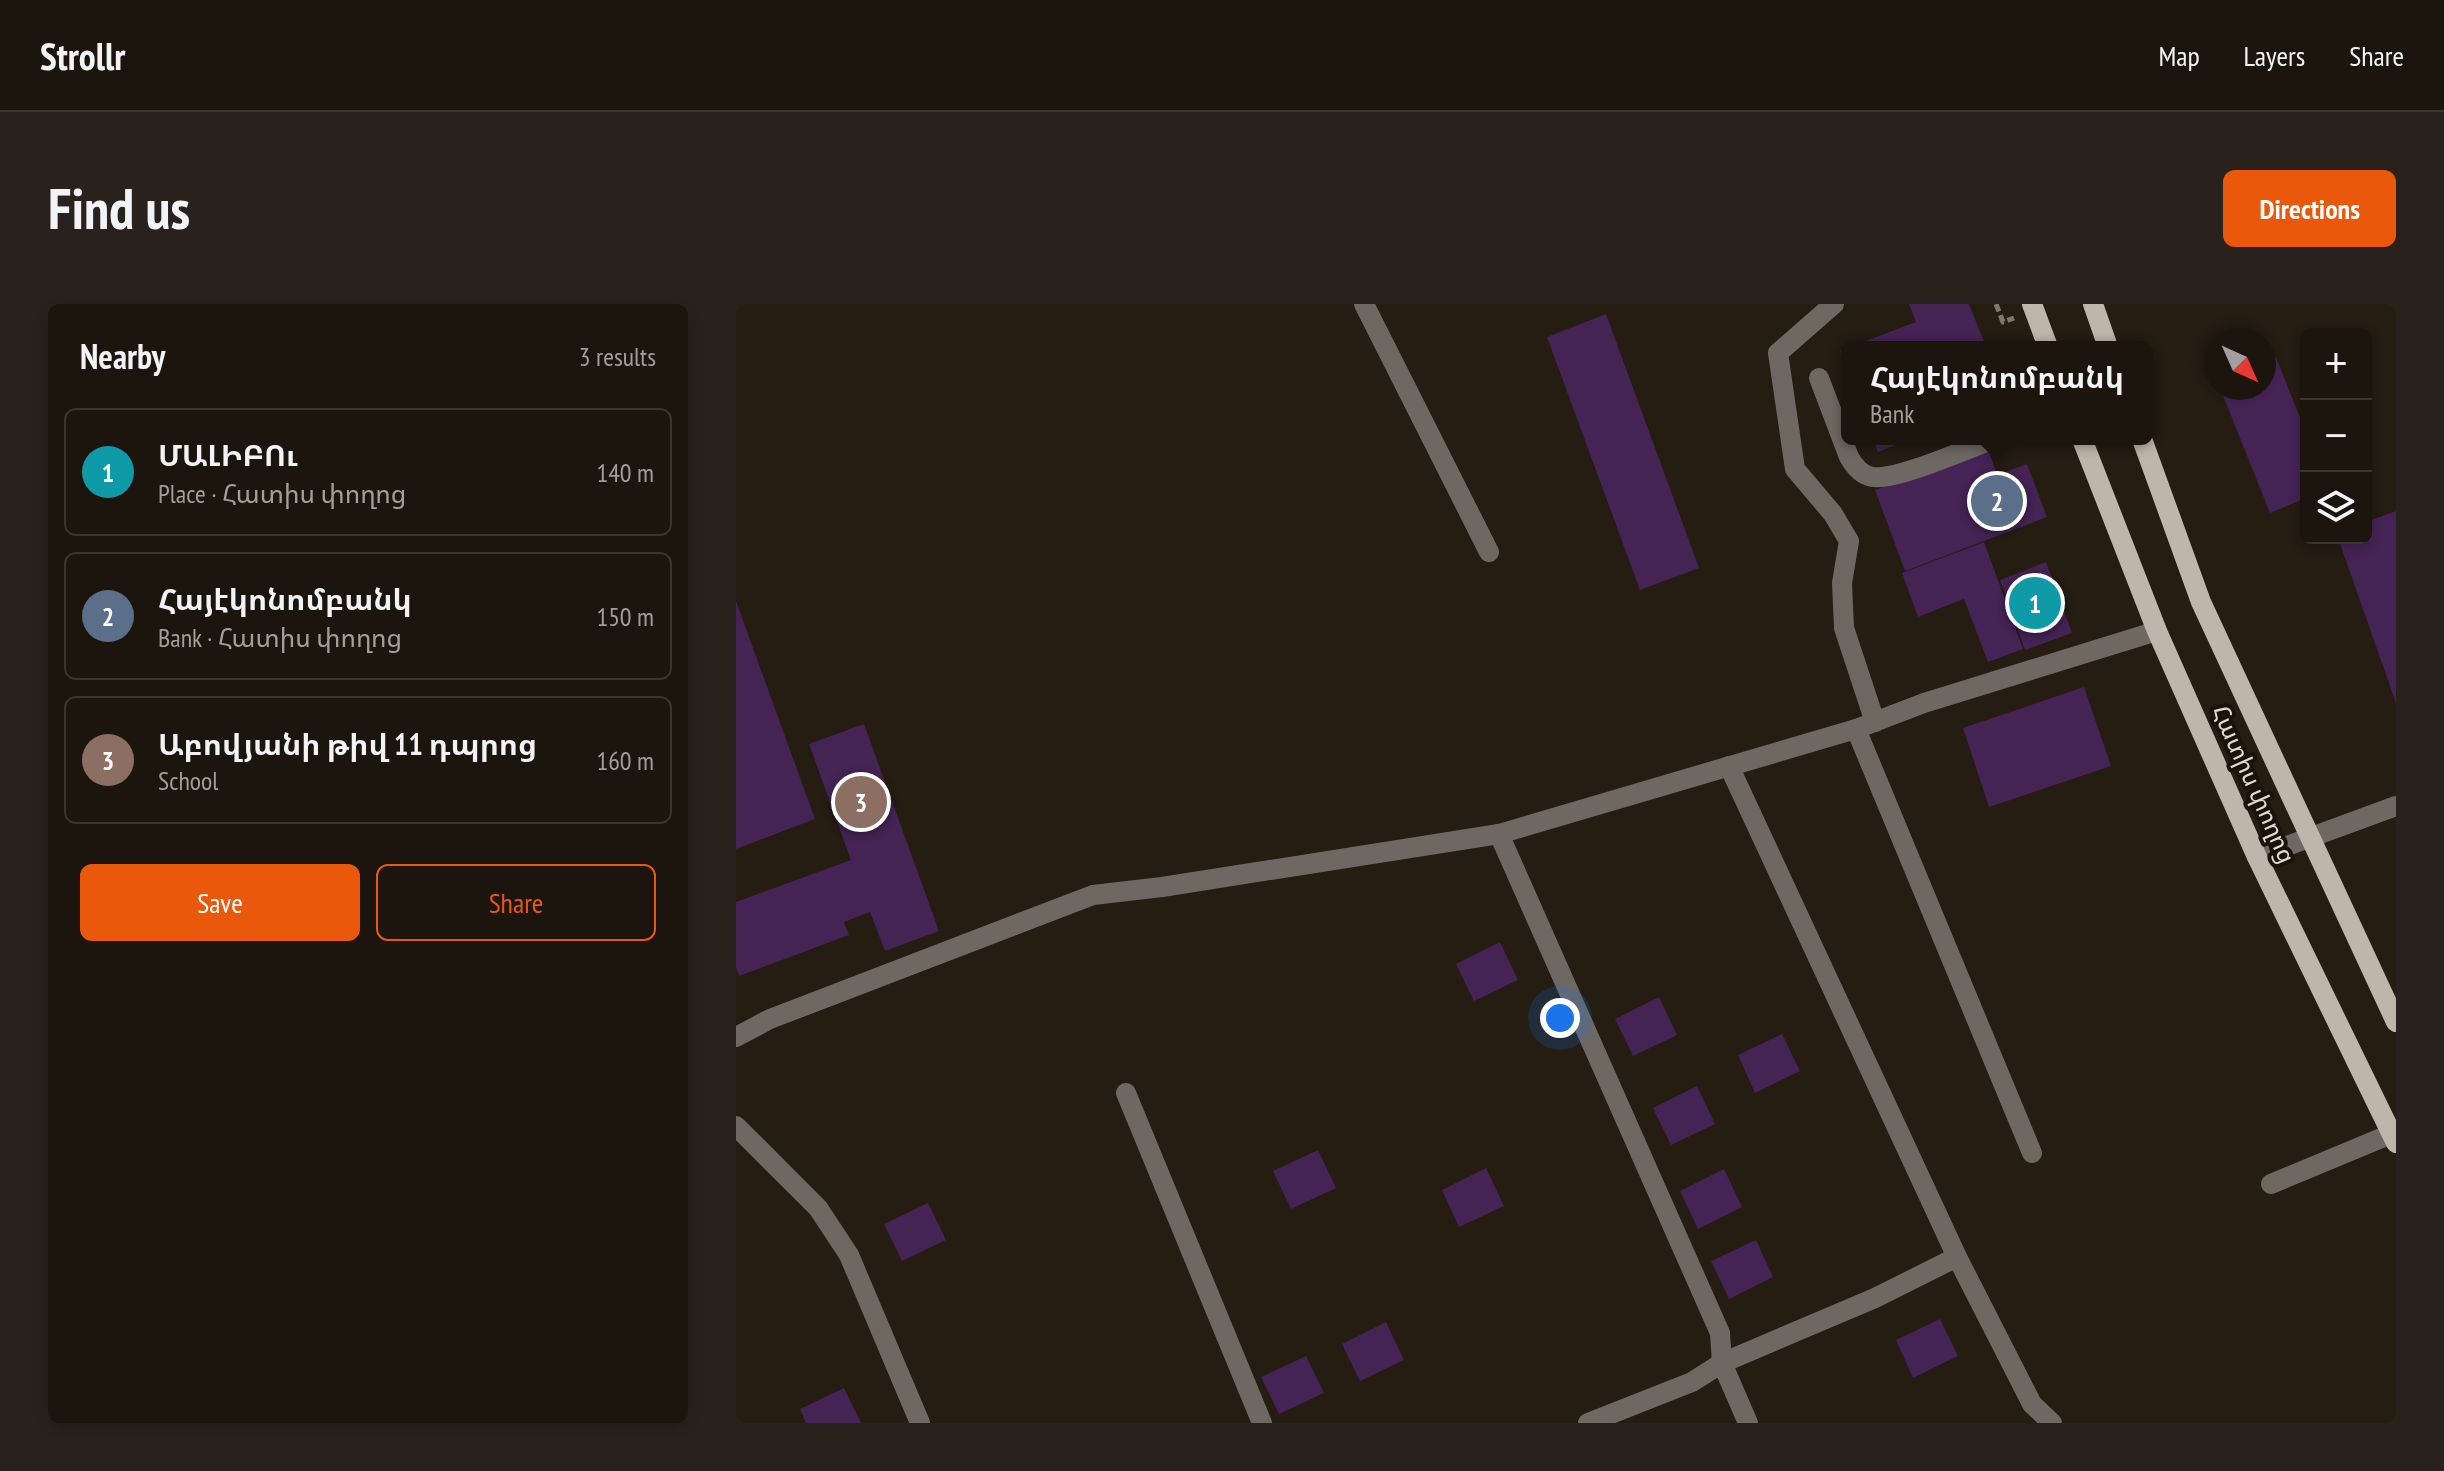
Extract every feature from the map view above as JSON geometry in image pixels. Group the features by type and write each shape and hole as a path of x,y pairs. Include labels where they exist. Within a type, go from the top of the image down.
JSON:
{"main road":[{"path":"2032,304 2046,341"},
{"path":"2093,304 2106,341"},
{"name":"Հատիս փողոց","path":"2084,445 2157,631 2257,857 2394,1138"},
{"name":"Հատիս փողոց","path":"2144,445 2201,602 2396,1022"}],"street":[{"path":"1364,304 1489,552"},
{"path":"1834,304 1778,353 1795,469 1833,514 1849,541 1842,583 1844,628 1865,726 2032,1153"},
{"path":"1819,378 1841,436"},
{"path":"1844,445 1855,466 1870,477 1890,475 1977,445"},
{"path":"736,1037 770,1019 1093,895 1499,834 1865,726 1924,703 2157,631"},
{"path":"1729,766 1957,1257 2032,1404 2052,1423"},
{"path":"2257,857 2396,806"},
{"path":"1499,834 1720,1333 1722,1363 1748,1423"},
{"path":"1126,1093 1262,1423"},
{"path":"736,1126 818,1208 849,1255 920,1423"},
{"path":"2271,1184 2394,1138"},
{"path":"1588,1423 1692,1382 1722,1363 1875,1298 1957,1257"}],"path":[{"path":"1996,304 2003,322"}],"building":[{"path":"1909,304 1969,304 1984,341 1866,341 1916,322"},
{"path":"1606,314 1699,568 1640,590 1547,337"},
{"path":"2276,357 2300,418 2300,500 2270,513 2225,400 2276,400"},
{"path":"1875,445 1895,445 1878,452"},
{"path":"1988,448 1997,475 2027,464 2047,517 1905,571 1875,490"},
{"path":"2396,511 2396,703 2340,544 2372,544 2372,520"},
{"path":"1984,542 2023,649 1988,662 1964,599 1918,617 1902,573"},
{"path":"2046,562 2072,633 2025,650 2000,580"},
{"path":"736,601 815,819 736,849"},
{"path":"2084,687 2111,766 1989,807 1963,728"},
{"path":"864,724 939,931 885,951 870,912 844,922 849,935 739,976 736,967 736,902 851,860 809,744"},
{"path":"1500,942 1518,980 1474,1001 1456,964"},
{"path":"1659,997 1677,1035 1633,1056 1615,1019"},
{"path":"1782,1034 1800,1071 1755,1093 1738,1055"},
{"path":"1697,1086 1715,1124 1671,1145 1653,1108"},
{"path":"1318,1150 1336,1188 1291,1209 1273,1171"},
{"path":"1486,1168 1504,1206 1459,1227 1442,1190"},
{"path":"1724,1169 1742,1207 1698,1229 1680,1191"},
{"path":"928,1203 946,1240 902,1261 884,1224"},
{"path":"1756,1240 1773,1277 1729,1299 1711,1261"},
{"path":"1940,1319 1958,1356 1913,1378 1896,1340"},
{"path":"1386,1322 1404,1360 1360,1381 1342,1344"},
{"path":"1306,1356 1324,1393 1279,1414 1261,1377"},
{"path":"844,1388 861,1423 806,1423 800,1409"}],"place":[{"name":"Հայէկոնոմբանկ","path":"1997,501"},
{"name":"ՄԱԼԻԲՈւ","path":"2035,603"},
{"name":"Աբովյանի թիվ 11 դպրոց","path":"861,802"}]}
